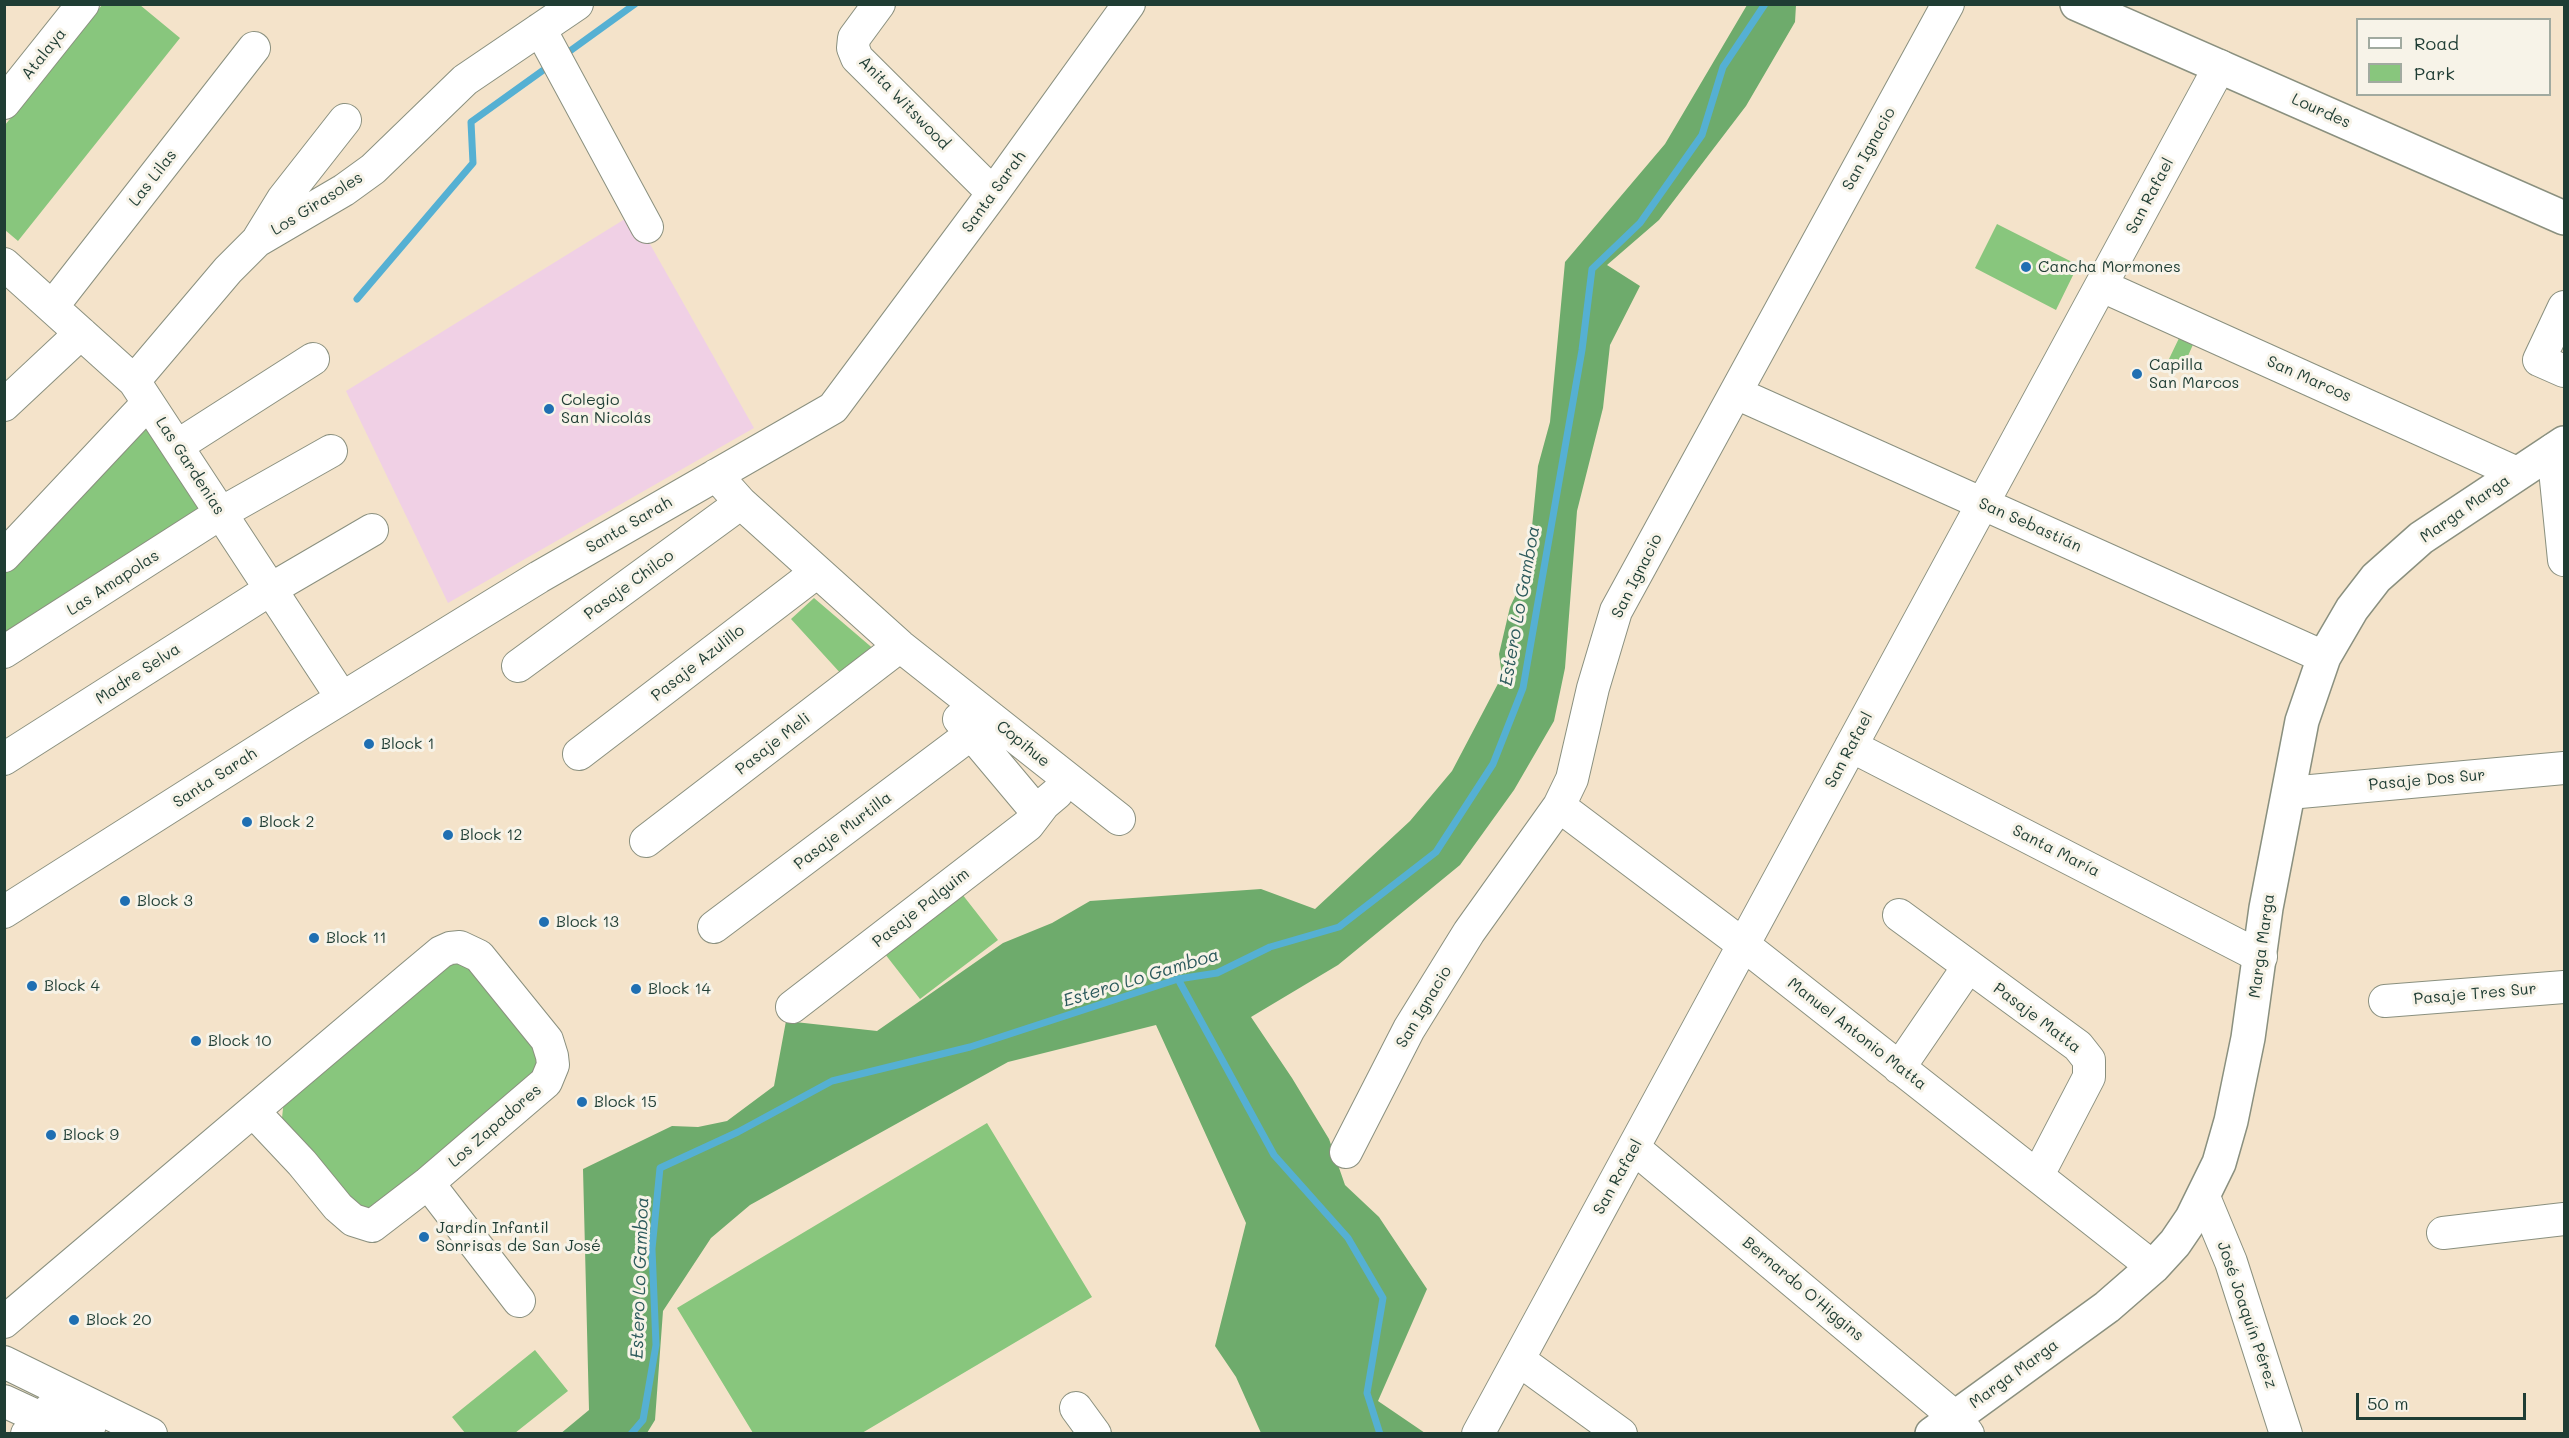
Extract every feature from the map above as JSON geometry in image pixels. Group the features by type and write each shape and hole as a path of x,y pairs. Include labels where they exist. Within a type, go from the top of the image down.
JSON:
{"main road":[{"name":"Lourdes","path":"2077,4 2126,15 2220,66 2565,218"},
{"name":"Marga Marga","path":"1952,1428 2107,1307 2153,1267 2175,1244 2204,1197 2219,1163 2231,1121 2261,957 2266,908 2302,721 2324,657 2352,609 2376,578 2421,538 2559,447"}],"street":[{"name":"Atalaya","path":"4,103 83,4"},
{"name":"Los Girasoles","path":"141,392 228,270 257,241 344,190 373,168 465,81 577,4"},
{"name":"Anita Witswood","path":"879,4 854,38 853,48 857,58 993,193"},
{"name":"Santa Sarah","path":"4,912 342,698 539,577 833,408 993,193 1129,4"},
{"name":"San Ignacio","path":"1346,1152 1409,1029 1469,933 1559,806 1572,779 1593,688 1617,611 1948,4"},
{"path":"540,29 647,226"},
{"name":"Las Lilas","path":"52,307 254,48"},
{"name":"San Rafael","path":"1478,1434 1745,946 1981,504 2220,66"},
{"path":"257,241 283,199 345,120"},
{"name":"Las Gardenias","path":"6,268 81,333 141,392 342,698"},
{"name":"San Marcos","path":"2102,286 2517,473"},
{"path":"2565,307 2539,360 2565,371"},
{"path":"4,405 81,333"},
{"path":"177,446 312,359"},
{"path":"4,556 141,392"},
{"name":"San Sebastián","path":"1736,393 2324,657"},
{"path":"2559,447 2565,560"},
{"name":"Las Amapolas","path":"4,652 221,513 332,451"},
{"name":"Copihue","path":"716,475 741,503 900,646 1056,770 1058,791 1044,804 1032,806 900,646"},
{"name":"Pasaje Chilco","path":"518,666 741,503"},
{"name":"Madre Selva","path":"4,759 271,589 372,530"},
{"name":"Pasaje Azulillo","path":"579,754 817,572"},
{"name":"Pasaje Meli","path":"646,841 900,646"},
{"name":"Pasaje Murtilla","path":"714,927 971,734"},
{"name":"Santa María","path":"1851,746 2261,957"},
{"name":"Pasaje Dos Sur","path":"2289,793 2565,768"},
{"path":"1056,770 1119,819"},
{"name":"Pasaje Palguim","path":"792,1007 1028,825 1044,804"},
{"name":"Manuel Antonio Matta","path":"1559,806 1745,946 2153,1267"},
{"name":"Pasaje Matta","path":"1899,915 2078,1046 2089,1060 2089,1077 2038,1175"},
{"name":"Los Zapadores","path":"4,1322 253,1111 441,952 460,947 479,956 547,1040 553,1065 546,1083 428,1183 372,1226 353,1220 253,1111"},
{"path":"1899,1068 1968,967"},
{"name":"Pasaje Tres Sur","path":"2385,1001 2565,987"},
{"name":"Bernardo O'Higgins","path":"1634,1148 1952,1428"},
{"path":"428,1183 519,1301"},
{"name":"José Joaquín Pérez","path":"2204,1197 2231,1262 2286,1434"},
{"path":"2443,1233 2565,1219"},
{"path":"1519,1360 1621,1434"},
{"path":"4,1362 152,1434"},
{"path":"4,1401 36,1428 74,1434"},
{"path":"36,1428 51,1408 110,1434"},
{"path":"1076,1408 1095,1434"}],"shaded area":[{"name":"Colegio San Nicolás","path":"633,214 754,428 448,603 346,391"}],"green space":[{"path":"102,5 140,5 180,38 18,241 5,230 5,125"},
{"path":"1747,5 1796,5 1795,22 1746,106 1659,220 1607,265 1640,286 1610,345 1603,408 1577,511 1565,668 1554,721 1514,790 1460,865 1338,965 1251,1017 1329,1139 1345,1185 1379,1217 1427,1289 1378,1401 1425,1433 1261,1433 1236,1377 1215,1346 1246,1223 1156,1025 1008,1062 750,1205 711,1238 663,1311 655,1420 647,1433 560,1434 589,1410 583,1169 672,1126 698,1127 727,1121 774,1086 786,1021 877,1031 1003,943 1052,923 1090,901 1261,889 1315,909 1410,821 1452,771 1502,676 1499,654 1510,607 1519,588 1530,547 1538,466 1550,422 1565,262 1665,144"},
{"name":"Cancha Mormones","path":"1997,224 2078,265 2056,310 1975,268"},
{"path":"2181,334 2195,340 2184,365 2169,359"},
{"path":"146,419 204,515 5,644 5,570"},
{"path":"814,598 876,651 843,676 791,619"},
{"path":"962,894 998,940 920,999 885,954"},
{"path":"448,958 469,961 544,1052 536,1077 381,1208 361,1209 282,1118 284,1099"},
{"path":"987,1123 1092,1297 862,1433 753,1433 677,1308"},
{"path":"535,1350 568,1391 515,1433 465,1433 452,1417"}],"waterway":[{"path":"563,56 635,4"},
{"name":"Estero Lo Gamboa","path":"631,1434 643,1420 656,1345 652,1249 660,1168 738,1132 832,1081 970,1047 1178,979 1217,973 1270,947 1339,927 1436,852 1493,764 1523,688 1582,350 1592,269 1640,223 1702,135 1723,67 1765,4"},
{"path":"357,299 473,163 471,122 549,66"},
{"path":"1178,979 1274,1155 1348,1238 1383,1298 1367,1393 1380,1434"}],"place":[{"name":"Cancha Mormones","path":"2026,267"},
{"name":"Capilla San Marcos","path":"2137,374"},
{"name":"Colegio San Nicolás","path":"549,409"},
{"name":"Block 1","path":"369,744"},
{"name":"Block 2","path":"247,822"},
{"name":"Block 12","path":"448,835"},
{"name":"Block 3","path":"125,901"},
{"name":"Block 13","path":"544,922"},
{"name":"Block 11","path":"314,938"},
{"name":"Block 4","path":"32,986"},
{"name":"Block 14","path":"636,989"},
{"name":"Block 10","path":"196,1041"},
{"name":"Block 15","path":"582,1102"},
{"name":"Block 9","path":"51,1135"},
{"name":"Jardín Infantil Sonrisas de San José","path":"424,1237"},
{"name":"Block 20","path":"74,1320"}]}
